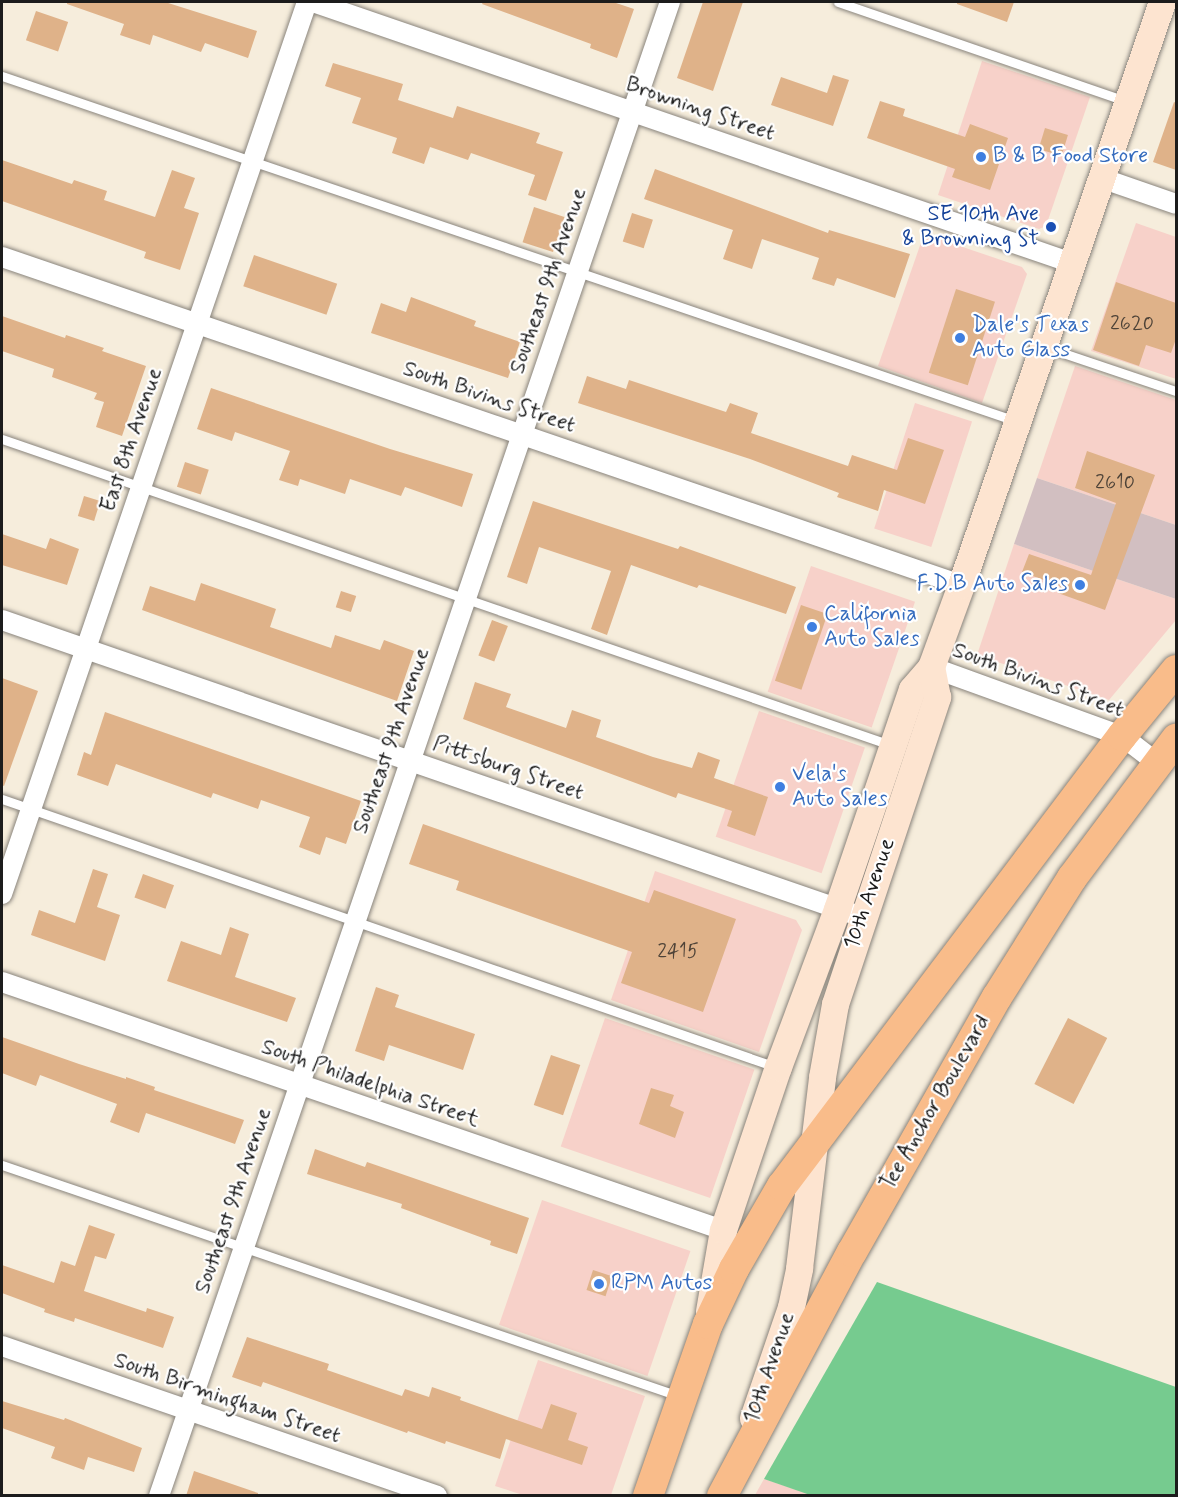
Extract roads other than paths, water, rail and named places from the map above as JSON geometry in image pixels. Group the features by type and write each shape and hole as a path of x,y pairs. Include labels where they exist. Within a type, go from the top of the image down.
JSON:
{"main road":[{"path":"931,667 1162,2"},
{"name":"10th Avenue","path":"725,1491 791,1307 799,1268 813,1144 849,913 893,746 912,689 931,667"},
{"name":"10th Avenue","path":"708,1324 723,1230 778,1067 849,913 937,697 931,667"},
{"path":"648,1496 708,1324 760,1223 782,1186 1122,736 1176,670"},
{"name":"Tee Anchor Boulevard","path":"725,1491 852,1252 992,1006 1072,878 1176,739"}],"street":[{"name":"East 8th Avenue","path":"2,894 307,2"},
{"name":"Browning Street","path":"313,2 1071,263"},
{"name":"Southeast 9th Avenue","path":"159,1496 670,2"},
{"path":"1101,178 1176,204"},
{"name":"South Bivins Street","path":"2,258 961,585"},
{"name":"Pittsburg Street","path":"2,620 849,913"},
{"name":"South Bivins Street","path":"931,667 1122,736 1157,764"},
{"name":"South Philadelphia Street","path":"2,982 723,1230"},
{"name":"South Birmingham Street","path":"2,1346 437,1496"}],"lane":[{"path":"838,2 1128,101"},
{"path":"2,76 1018,422"},
{"path":"1043,346 1176,391"},
{"path":"2,439 893,746"},
{"path":"2,799 778,1067"},
{"path":"2,1165 243,1249 682,1396"}],"place":[{"name":"B & B Food Store","path":"981,157"},
{"name":"SE 10th Ave & Browning St","path":"1051,227"},
{"name":"Dale's Texas Auto Glass","path":"960,338"},
{"name":"F.D.B Auto Sales","path":"1080,585"},
{"name":"California Auto Sales","path":"812,627"},
{"name":"Vela's Auto Sales","path":"780,787"},
{"name":"RPM Autos","path":"599,1284"}]}
